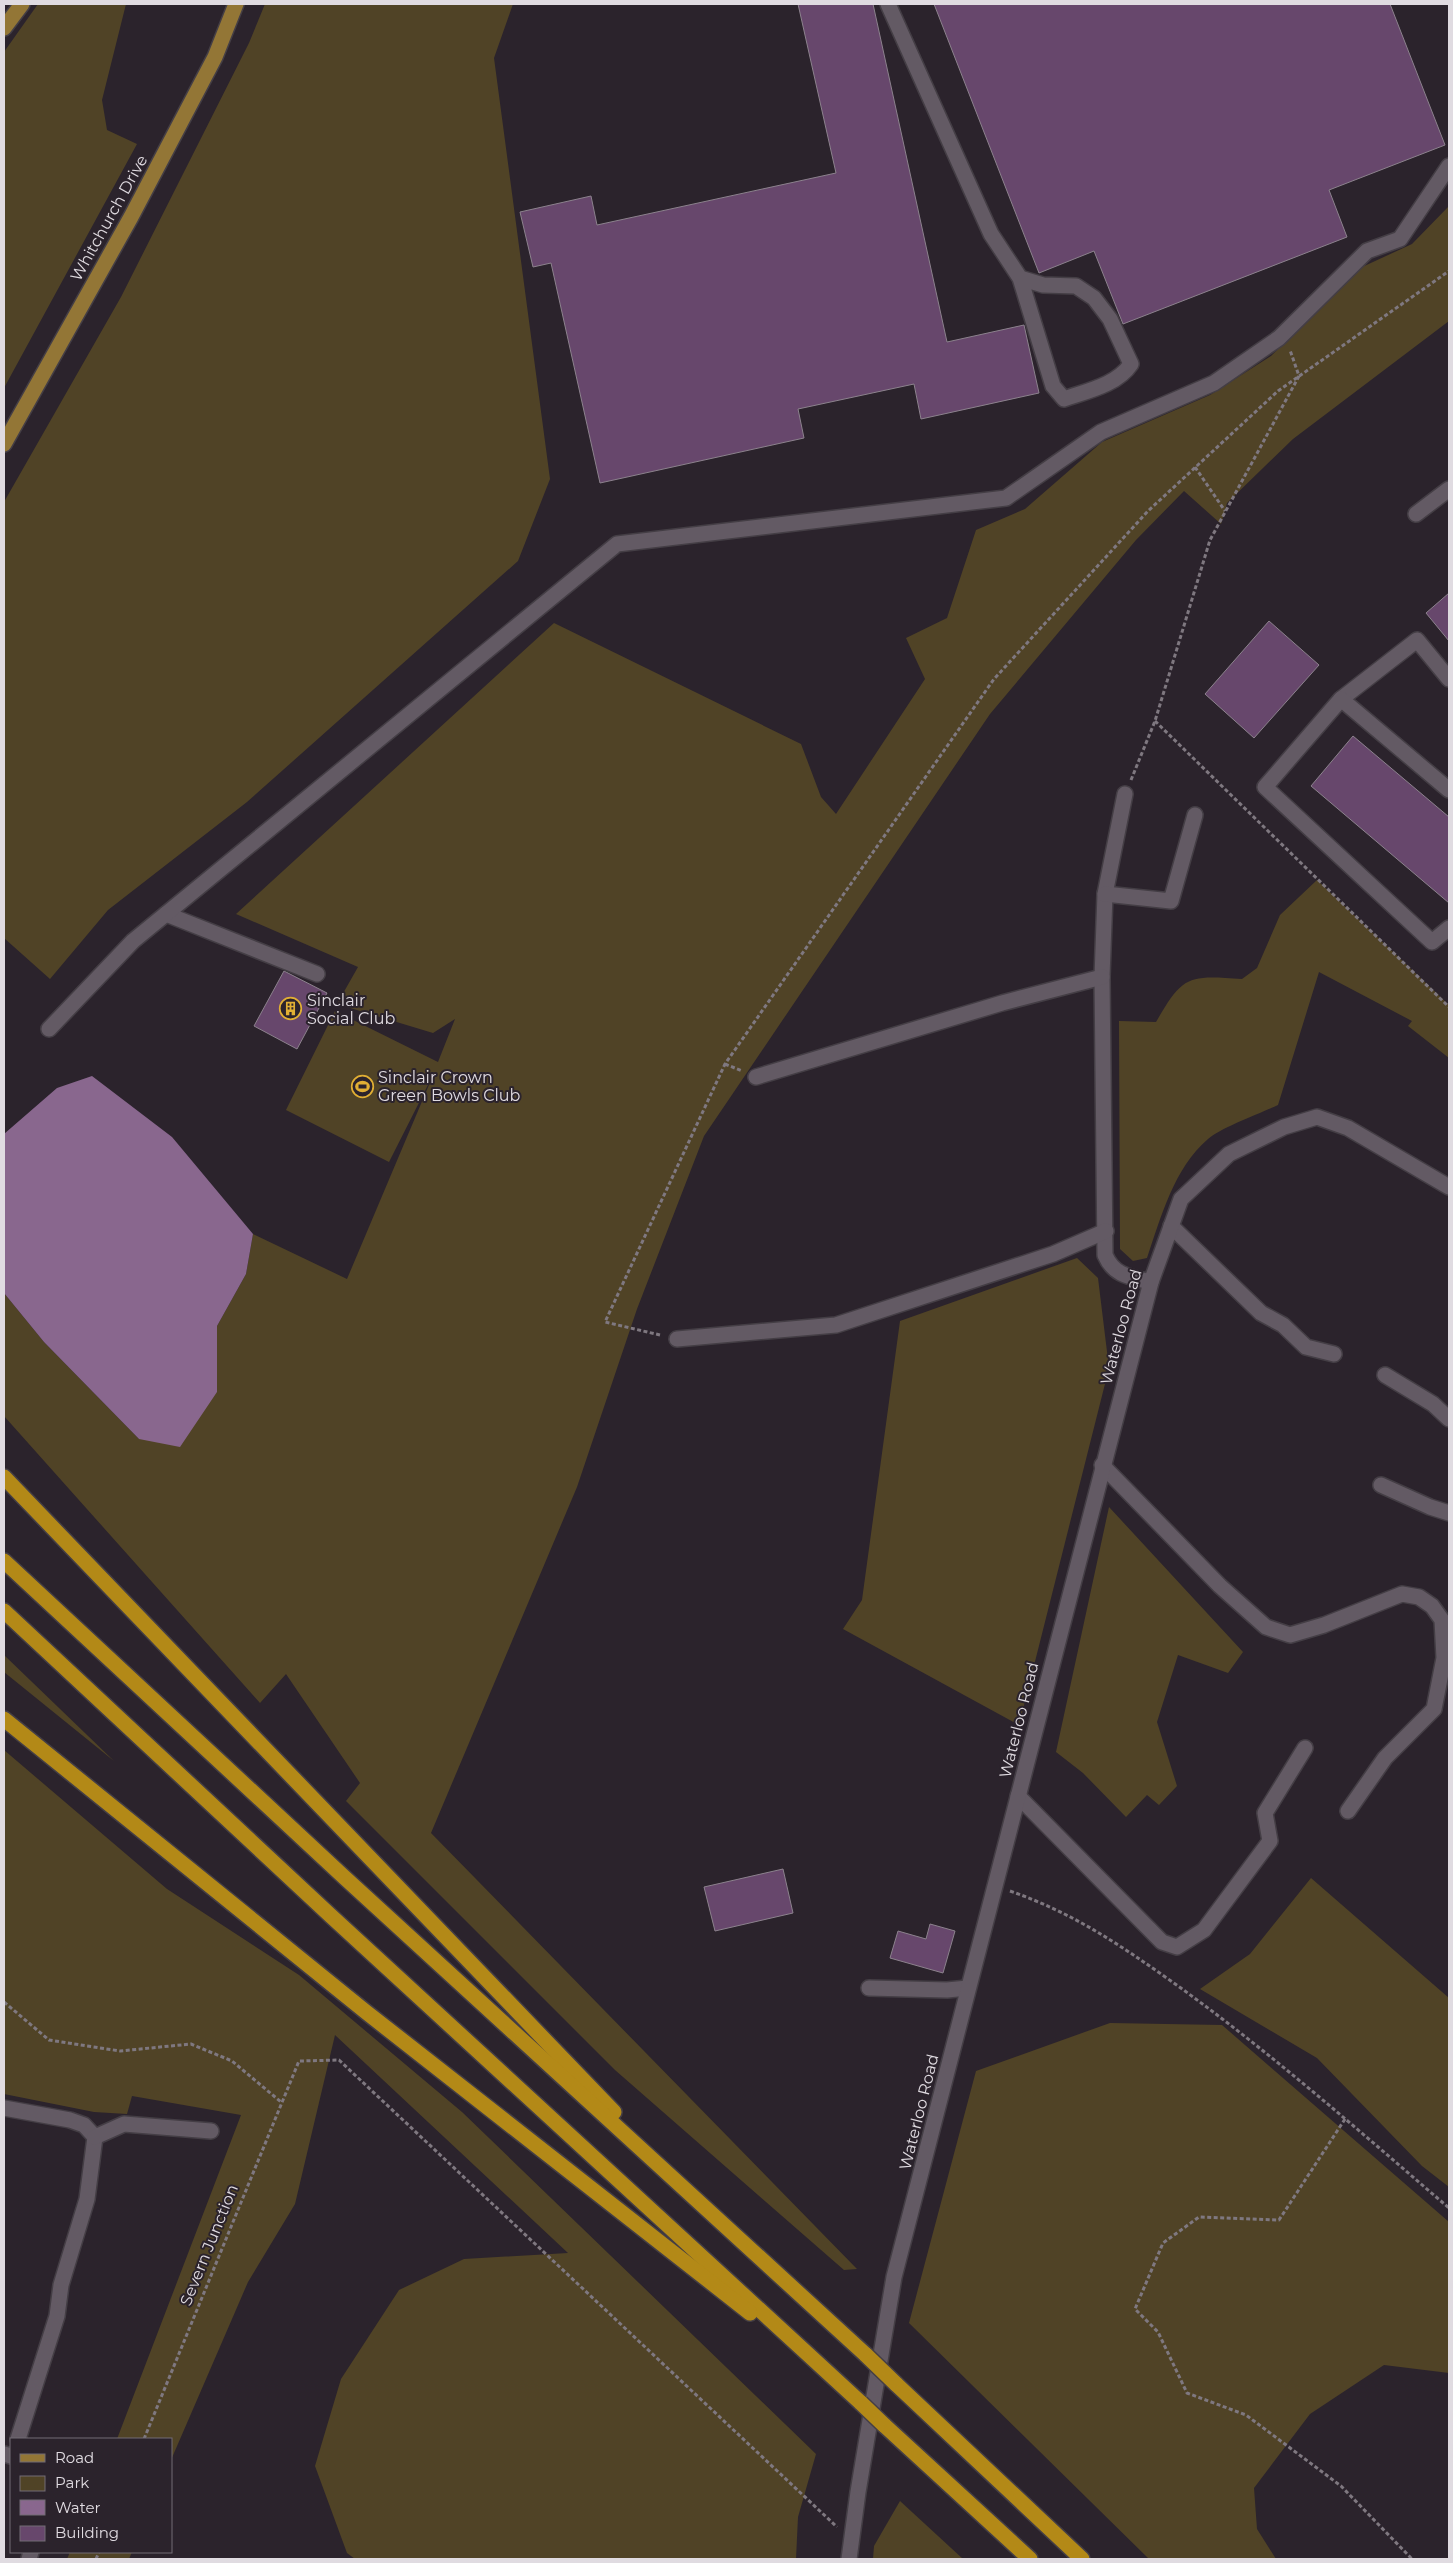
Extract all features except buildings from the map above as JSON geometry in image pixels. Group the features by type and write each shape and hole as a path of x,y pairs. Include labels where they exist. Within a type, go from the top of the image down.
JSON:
{"highway":[{"path":"4,1477 711,2213"},
{"path":"4,1561 351,1884 866,2355 1082,2559"},
{"path":"4,1612 331,1916 1030,2559"},
{"path":"4,1719 366,2012 845,2388"}],"main road":[{"path":"4,28 22,4"},
{"name":"Whitchurch Drive","path":"4,444 131,217 215,57 236,4"}],"street":[{"path":"888,4 991,234 1020,278 1053,386 1064,398 1101,386 1124,374 1131,364 1110,319 1094,298 1076,286 1043,285 1020,278"},
{"path":"49,1029 133,941 617,544 1006,498 1101,432 1214,384 1284,333 1367,251 1400,239 1449,166"},
{"path":"1416,514 1449,489"},
{"path":"1449,679 1417,640 1341,699 1265,787 1432,942 1449,928"},
{"path":"1341,699 1449,790"},
{"path":"1125,794 1105,894 1102,977 1105,1255 1110,1267 1130,1277 1151,1282"},
{"path":"1105,894 1171,901 1195,814"},
{"path":"166,914 317,974"},
{"path":"756,1077 992,1006 1102,977"},
{"name":"Waterloo Road","path":"849,2559 894,2277 1102,1465 1151,1282 1181,1199 1229,1154 1284,1127 1317,1117 1348,1128 1449,1187"},
{"path":"1171,1226 1261,1313 1283,1325 1306,1347 1334,1354"},
{"path":"678,1339 836,1325 1053,1254 1106,1231"},
{"path":"1385,1375 1433,1404 1449,1419"},
{"path":"1102,1465 1220,1586 1266,1627 1290,1635 1324,1625 1402,1594 1419,1597 1432,1606 1442,1620 1444,1658 1434,1709 1385,1758 1348,1812"},
{"path":"1381,1485 1430,1507 1449,1512"},
{"path":"1018,1796 1162,1942 1177,1947 1204,1930 1270,1841 1265,1813 1305,1748"},
{"path":"869,1988 947,1990 968,1988"},
{"path":"4,2108 70,2120 84,2125 95,2137 87,2200 61,2285 57,2316 18,2438"},
{"path":"95,2137 124,2124 210,2131"}],"path":[{"path":"678,1339 605,1322 725,1064 994,679 1148,511 1278,391 1449,271"},
{"path":"1125,794 1156,721 1210,540 1299,376 1284,333"},
{"path":"1195,467 1225,511"},
{"path":"1156,721 1449,1007"},
{"path":"995,1885 1042,1902 1101,1932 1232,2025 1449,2208"},
{"path":"4,2002 49,2040 120,2052 191,2044 232,2061 282,2102"},
{"name":"Severn Junction","path":"144,2438 299,2061 339,2060 851,2540"},
{"path":"1344,2119 1279,2220 1199,2217 1163,2243 1135,2309 1158,2332 1187,2393 1246,2415 1341,2486 1412,2559"}],"green space":[{"path":"38,4 126,4 102,100 107,130 137,144 4,388 4,52"},
{"path":"265,4 513,4 494,58 550,479 518,561 247,802 108,910 50,979 4,938 4,502 121,297 249,43"},
{"path":"1449,206 1449,321 1293,439 1227,503 1221,524 1184,491 1136,540 990,714 704,1136 637,1309 577,1487 431,1833 857,2269 844,2270 615,2070 346,1801 360,1783 286,1674 260,1703 4,1416 4,1293 44,1342 139,1439 217,1392 217,1326 246,1274 253,1234 347,1279 434,1073 389,1162 286,1110 335,1011 438,1062 455,1019 433,1033 337,1004 358,967 236,914 554,623 801,744 821,797 836,814 925,679 906,638 947,618 976,530 1025,509 1102,442 1210,395 1271,356 1360,268 1412,244"},
{"path":"1317,880 1449,1005 1449,1058 1408,1026 1412,1021 1319,972 1278,1105 1222,1130 1208,1139 1196,1151 1186,1164 1170,1194 1147,1258 1133,1261 1120,1249 1119,1021 1156,1022 1173,995 1189,981 1210,977 1242,979 1257,968 1280,915"},
{"path":"1077,1258 1098,1278 1109,1368 1019,1725 843,1629 862,1600 900,1321"},
{"path":"1109,1507 1243,1652 1228,1673 1178,1655 1157,1722 1177,1786 1159,1805 1147,1795 1126,1817 1083,1773 1056,1752"},
{"path":"4,1655 114,1761 4,1672"},
{"path":"4,1750 167,1889 299,1975 462,2112 816,2454 798,2517 796,2559 355,2559 347,2553 315,2466 341,2379 399,2290 464,2259 568,2253 335,2035 295,2204 248,2282 172,2458 172,2438 117,2438 241,2115 132,2096 127,2114 94,2112 4,2094"},
{"path":"1311,1878 1449,1998 1449,2187 1422,2166 1317,2058 1200,1989 1250,1954"},
{"path":"1110,2023 1222,2025 1449,2222 1449,2373 1384,2365 1310,2414 1254,2488 1257,2529 1276,2559 1149,2559 909,2323 976,2071"},
{"path":"900,2501 963,2559 873,2559 874,2546"},
{"path":"70,2553 132,2553 129,2559 67,2559"}],"water":[{"path":"92,1076 172,1137 253,1234 246,1274 217,1326 217,1392 180,1447 139,1439 44,1342 4,1293 4,1134 57,1088"}],"place":[{"name":"Sinclair Social Club","path":"291,1009"},
{"name":"Sinclair Crown Green Bowls Club","path":"362,1086"}]}
